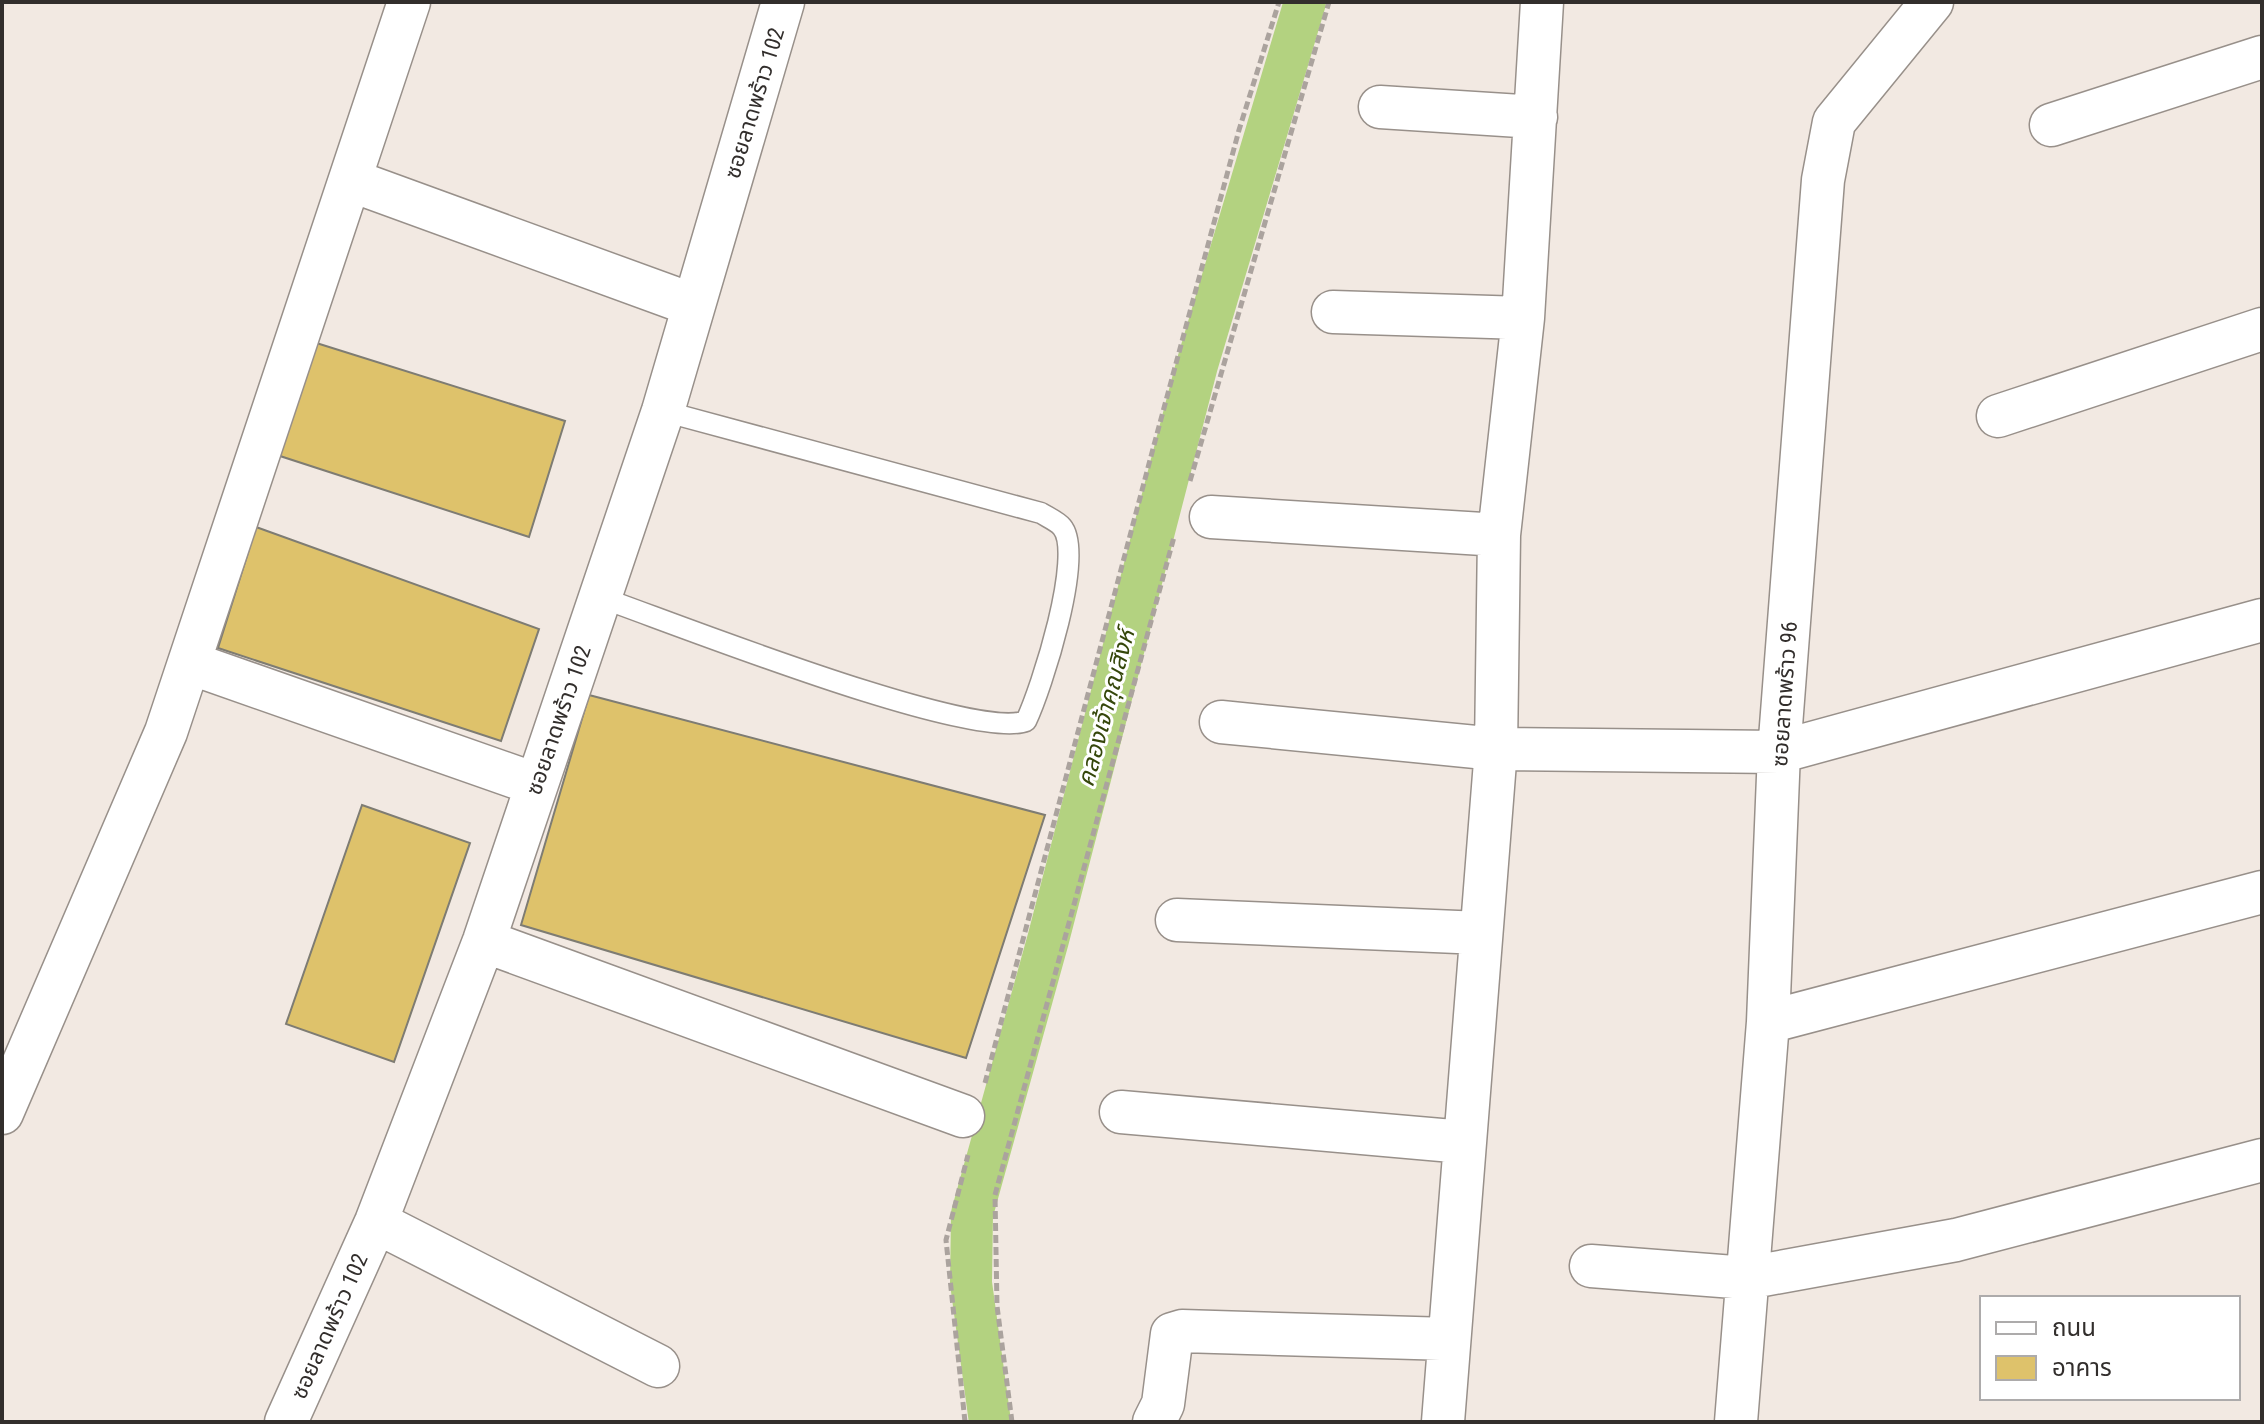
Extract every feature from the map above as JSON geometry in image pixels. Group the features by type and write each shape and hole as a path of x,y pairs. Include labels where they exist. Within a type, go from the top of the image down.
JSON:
{"street":[{"path":"2,1113 166,732 409,2"},
{"name":"ซอยลาดพร้าว 102","path":"286,1422 376,1222 484,941 663,411 783,2"},
{"path":"1443,1422 1496,749 1499,535 1523,318 1542,2"},
{"name":"ซอยลาดพร้าว 96","path":"1736,1422 1768,1022 1779,752 1823,180 1834,122 1925,6"},
{"path":"2051,125 2262,57"},
{"path":"1380,107 1536,117"},
{"path":"350,180 693,305"},
{"path":"1333,312 1523,318"},
{"path":"1998,416 2262,329"},
{"path":"1192,509 1499,535"},
{"path":"1221,722 1496,749 1779,752 2262,620"},
{"path":"190,663 535,784"},
{"path":"1768,1022 2262,892"},
{"path":"1177,920 1481,933"},
{"path":"484,941 972,1117"},
{"path":"1121,1112 1464,1142"},
{"path":"1591,1266 1747,1278 1956,1240 2262,1160"},
{"path":"376,1222 658,1366"},
{"path":"1154,1422 1163,1404 1172,1334 1182,1331 1449,1339"}],"lane":[{"path":"602,598 906,704 992,725 1013,726 1026,721 1041,683 1064,598 1067,541 1063,527 1041,513 663,411"}],"path":[{"path":"965,1422 946,1240 972,1117 1239,130 1279,2"},
{"path":"1012,1422 997,1306 995,1195 1192,509 1329,2"}],"building":[{"path":"310,341 565,421 529,537 280,456"},
{"path":"256,527 539,629 501,741 218,648"},
{"path":"589,695 1045,815 966,1058 521,925"},
{"path":"362,805 470,843 394,1062 286,1024"}],"waterway":[{"name":"คลองเจ้าคุณสิงห์","path":"990,1422 971,1283 972,1214 1048,940 1197,365 1305,2"}]}
